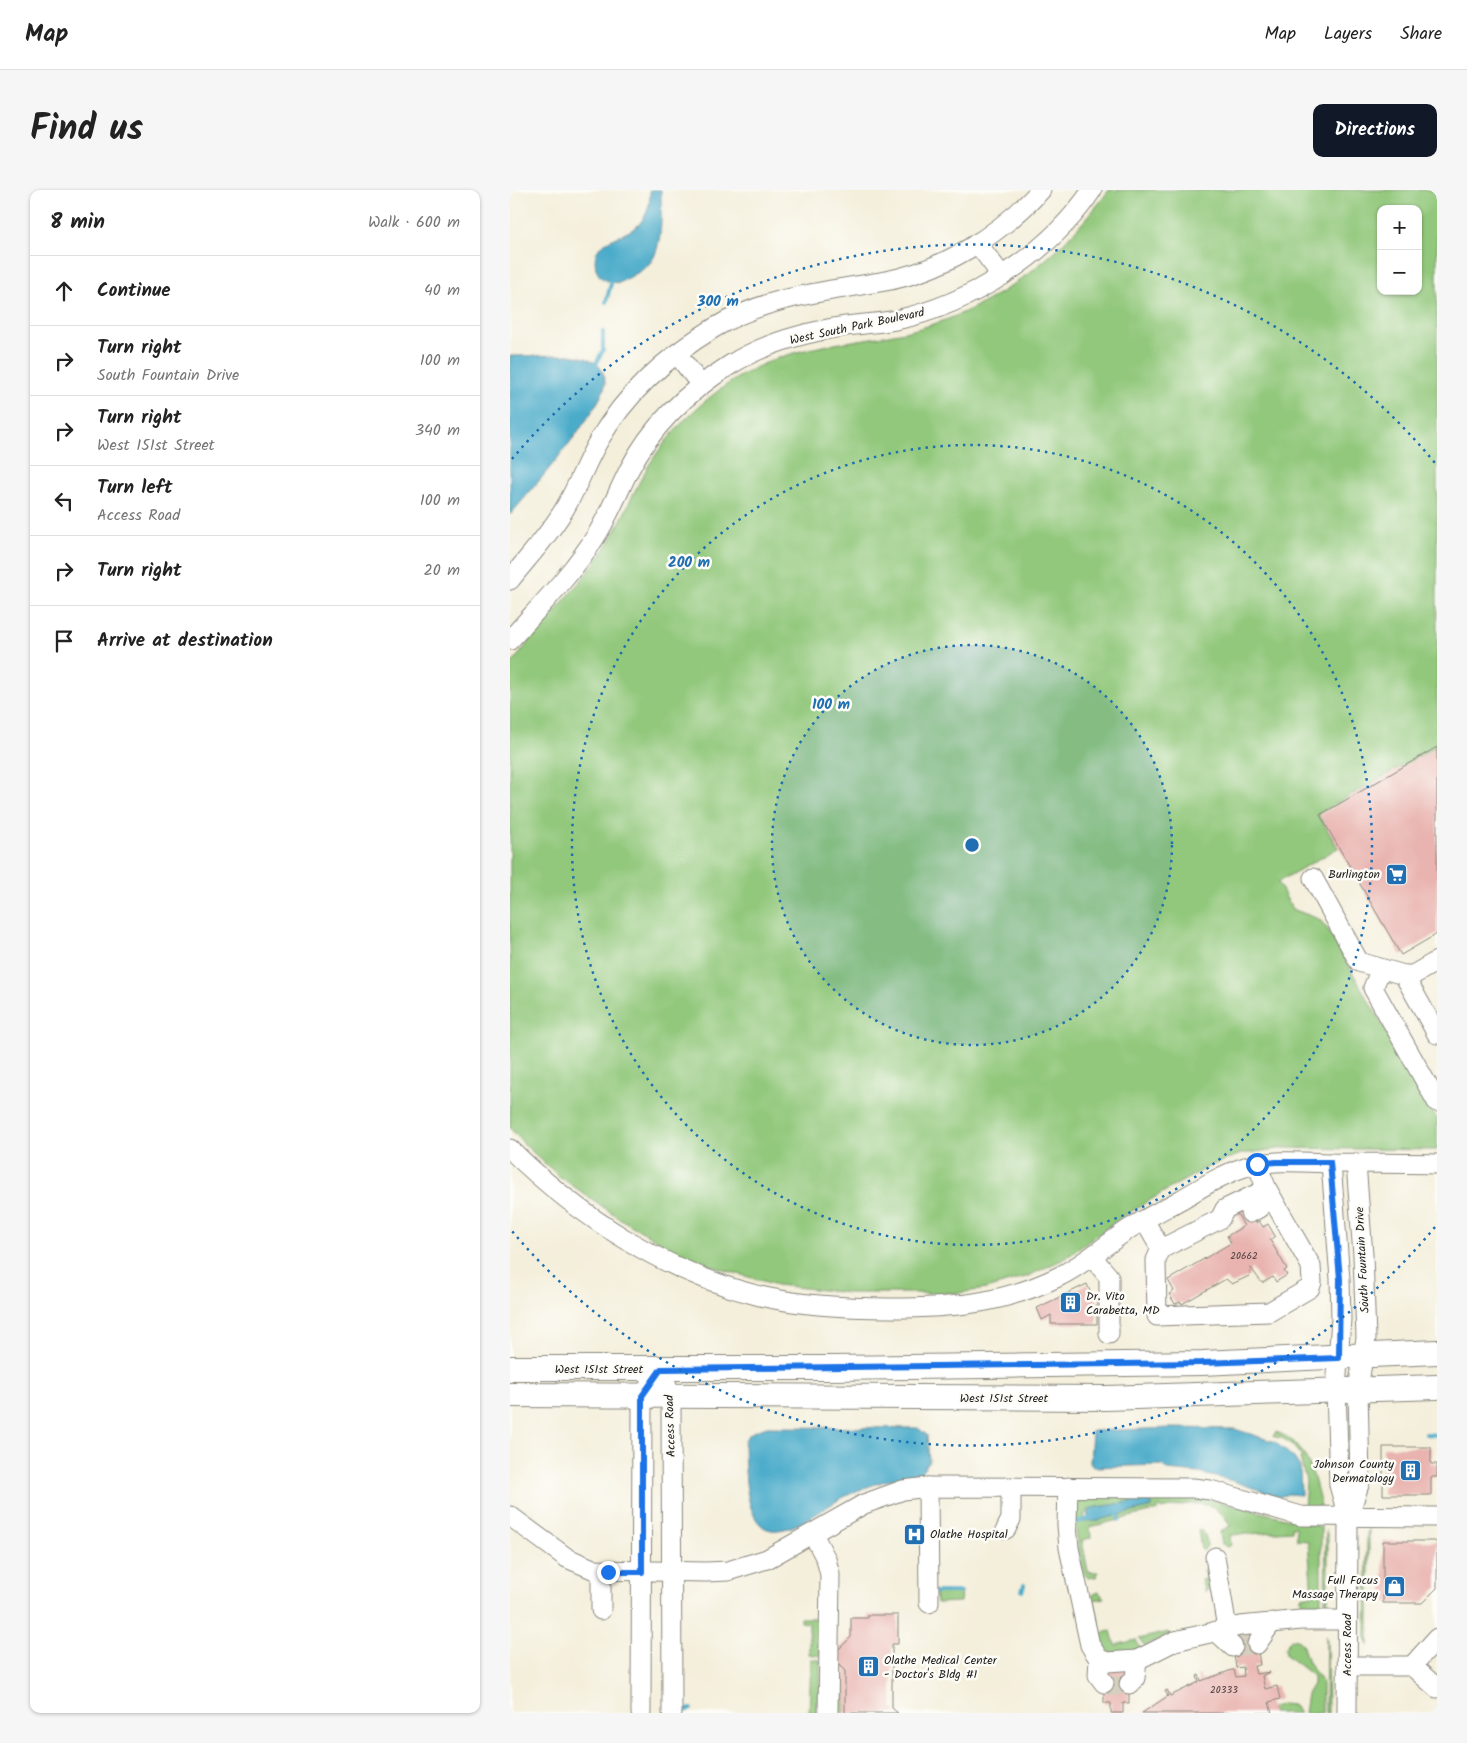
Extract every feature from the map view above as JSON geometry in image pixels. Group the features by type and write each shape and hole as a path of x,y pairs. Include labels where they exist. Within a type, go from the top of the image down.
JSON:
{"main road":[{"name":"West 151st Street","path":"510,1368 661,1369 1202,1363 1364,1357 1437,1352"},
{"name":"West 151st Street","path":"510,1395 1106,1398 1437,1387"}],"street":[{"path":"510,580 545,538 566,507 600,439 611,423 655,371 677,354 716,327 759,307 808,293 903,276 957,256 1005,224 1041,190"},
{"name":"West South Park Boulevard","path":"510,640 573,568 590,544 611,510 629,470 653,432 672,408 701,385 731,365 762,348 844,326 896,320 937,308 978,291 1002,276 1040,246 1070,217 1092,190"},
{"path":"977,243 1002,276"},
{"path":"677,354 701,385"},
{"path":"1313,878 1359,962 1404,975 1413,975 1437,961"},
{"path":"1381,969 1373,988 1437,1102"},
{"path":"1404,975 1437,1034"},
{"path":"510,1149 564,1196 646,1252 712,1281 753,1294 787,1301 862,1308 972,1305 996,1300 1037,1286 1080,1266 1144,1220 1213,1181 1244,1167 1284,1162 1437,1164"},
{"name":"South Fountain Drive","path":"1330,1162 1340,1279 1339,1358"},
{"name":"South Fountain Drive","path":"1356,1162 1366,1320 1364,1357"},
{"path":"1257,1164 1264,1190 1308,1258 1312,1275 1310,1288 1269,1312 1157,1316 1156,1260 1161,1249 1220,1219 1233,1221 1259,1208 1264,1190"},
{"path":"1220,1219 1225,1209 1264,1190"},
{"path":"1144,1220 1161,1249"},
{"path":"1092,1257 1109,1277 1109,1334"},
{"name":"Access Road","path":"1347,1389 1364,1357"},
{"name":"Access Road","path":"1339,1358 1347,1389 1360,1482 1348,1517 1347,1713"},
{"name":"Access Road","path":"661,1369 671,1396 672,1713"},
{"name":"Access Road","path":"642,1396 661,1369"},
{"path":"641,1713 642,1396"},
{"path":"510,1516 567,1558 595,1570 672,1573 728,1571 748,1566 767,1559 882,1496 928,1487 1193,1488 1210,1490 1301,1516 1437,1517"},
{"path":"928,1487 929,1603"},
{"path":"1068,1487 1067,1530 1069,1548 1090,1645 1099,1659 1098,1675 1104,1683"},
{"path":"813,1534 826,1559 830,1575 828,1713"},
{"path":"1215,1557 1221,1629 1233,1647"},
{"path":"601,1610 601,1580 608,1572"},
{"path":"1099,1659 1107,1662 1137,1660 1174,1641 1221,1629 1272,1622 1347,1620"},
{"path":"1257,1644 1272,1622"},
{"path":"1412,1666 1437,1638"},
{"path":"1129,1684 1135,1678 1137,1660"},
{"path":"1347,1666 1412,1666 1437,1688"}],"green space":[{"path":"1109,190 1437,190 1437,746 1318,814 1338,848 1278,882 1292,909 1319,919 1326,927 1437,1119 1437,1150 1285,1148 1241,1154 1210,1166 1172,1187 1122,1217 1066,1258 1026,1277 986,1289 958,1293 849,1293 777,1285 717,1268 674,1250 622,1220 560,1177 527,1147 510,1128 510,666 604,550 641,479 660,449 695,410 722,388 756,367 794,353 833,344 894,334 927,326 958,315 988,300 1015,283 1066,241"},
{"path":"1276,1432 1287,1437 1302,1452 1312,1472 1321,1506 1304,1508 1306,1481 1300,1458 1302,1457 1293,1446 1280,1436 1279,1438 1273,1436"},
{"path":"1085,1495 1156,1495 1156,1498 1160,1498 1160,1495 1196,1496 1321,1527 1321,1610 1315,1612 1302,1611 1301,1597 1312,1595 1308,1541 1297,1540 1296,1527 1292,1527 1292,1531 1230,1535 1231,1545 1227,1547 1222,1544 1220,1532 1230,1526 1224,1516 1209,1506 1191,1504 1162,1509 1161,1507 1157,1508 1158,1510 1121,1519 1120,1515 1152,1507 1149,1501 1137,1501 1092,1508 1086,1512 1082,1521 1075,1521 1077,1502"},
{"path":"1117,1515 1118,1520 1090,1527 1091,1538 1082,1540 1088,1572 1099,1572 1096,1577 1088,1578 1082,1572 1075,1524"},
{"path":"1369,1528 1369,1646 1366,1637 1367,1534"},
{"path":"1198,1529 1203,1532 1206,1538 1207,1546 1203,1551 1201,1549"},
{"path":"1326,1530 1328,1539 1328,1600 1325,1606"},
{"path":"1206,1568 1209,1570 1211,1588 1205,1592 1201,1580 1207,1579 1204,1570"},
{"path":"935,1592 961,1592 960,1602 937,1603"},
{"path":"1099,1592 1104,1598 1094,1600 1101,1633 1111,1631 1115,1645 1136,1640 1140,1648 1119,1654 1099,1647 1089,1599"},
{"path":"800,1618 814,1618 820,1623 820,1656 809,1654 809,1623 800,1622"},
{"path":"1168,1632 1169,1634 1145,1646 1139,1639"},
{"path":"1326,1636 1327,1641 1328,1713 1325,1713"},
{"path":"1291,1639 1298,1640 1302,1644 1308,1662 1322,1682 1322,1713 1304,1713 1307,1694 1313,1684 1313,1676 1286,1655 1285,1648"},
{"path":"811,1659 820,1660 821,1713 809,1713"},
{"path":"841,1678 845,1679 845,1713 837,1713 838,1687"},
{"path":"1282,1704 1293,1705 1300,1713 1272,1713 1271,1708"}],"water":[{"path":"650,190 661,190 660,233 654,257 643,269 619,283 604,280 596,268 595,258 598,250 610,240 634,229 640,223 648,207"},
{"path":"568,355 588,359 598,365 602,370 605,384 592,411 579,430 510,515 510,356"},
{"path":"767,1427 918,1428 927,1435 929,1461 922,1472 864,1488 838,1500 796,1525 771,1530 760,1524 751,1507 746,1486 744,1443 753,1432"},
{"path":"1172,1428 1235,1429 1275,1442 1294,1458 1300,1467 1301,1495 1288,1494 1279,1497 1233,1481 1199,1473 1167,1470 1162,1465 1093,1467 1090,1463 1092,1431"},
{"path":"1143,1500 1152,1502 1152,1507 1091,1522 1087,1514 1092,1508"}],"building":[{"name":"Burlington","path":"1437,747 1437,934 1401,955 1320,815"},
{"path":"1246,1206 1256,1223 1259,1221 1263,1227 1268,1224 1275,1236 1270,1240 1287,1269 1284,1271 1287,1275 1276,1282 1273,1277 1262,1283 1251,1268 1249,1276 1232,1284 1226,1279 1182,1304 1181,1302 1175,1304 1169,1294 1174,1291 1168,1280 1231,1243 1227,1236 1244,1226 1236,1212"},
{"name":"Dr. Vito Carabetta, MD","path":"1087,1284 1092,1296 1090,1298 1097,1298 1097,1324 1051,1324 1051,1315 1042,1320 1037,1308"},
{"name":"Johnson County Dermatology","path":"1383,1447 1431,1447 1431,1464 1437,1464 1437,1477 1431,1477 1431,1495 1383,1495"},
{"path":"1383,1541 1435,1541 1437,1543 1437,1588 1422,1603 1383,1603"},
{"name":"Olathe Medical Center - Doctor's Bldg #1","path":"868,1615 898,1615 898,1644 892,1644 892,1708 898,1713 845,1713 845,1671 837,1663 837,1651 851,1637 851,1618 868,1618"},
{"path":"1255,1630 1260,1665 1254,1666 1256,1674 1270,1672 1262,1676 1265,1689 1277,1686 1280,1699 1269,1702 1272,1713 1142,1713 1168,1696 1165,1691 1167,1690 1170,1696 1199,1682 1197,1676 1199,1675 1201,1681 1232,1670 1234,1670 1236,1677 1244,1676 1243,1667 1236,1668 1231,1634"},
{"path":"1104,1668 1129,1668 1129,1703 1123,1703 1123,1713 1111,1713 1111,1703 1104,1703"}],"waterway":[{"path":"606,302 612,280"},
{"path":"595,366 603,350 603,332"},
{"path":"1426,1434 1437,1435"},
{"path":"1118,1515 1119,1520"},
{"path":"1074,1523 1091,1518"},
{"path":"1022,1591 1024,1585"},
{"path":"935,1592 961,1592"},
{"path":"679,1712 691,1709"}],"tunnel":[{"path":"1233,1647 1257,1644"},
{"path":"1104,1683 1113,1686 1129,1684"}],"place":[{"name":"Burlington","path":"1396,874"},
{"name":"Dr. Vito Carabetta, MD","path":"1070,1303"},
{"name":"Johnson County Dermatology","path":"1410,1471"},
{"name":"Olathe Hospital","path":"914,1534"},
{"name":"Full Focus Massage Therapy","path":"1394,1587"},
{"name":"Olathe Medical Center - Doctor's Bldg #1","path":"868,1667"}],"route":[{"path":"608,1572 642,1572 642,1396 661,1369 1202,1363 1339,1358 1341,1319 1340,1279 1330,1162 1257,1164"}]}
